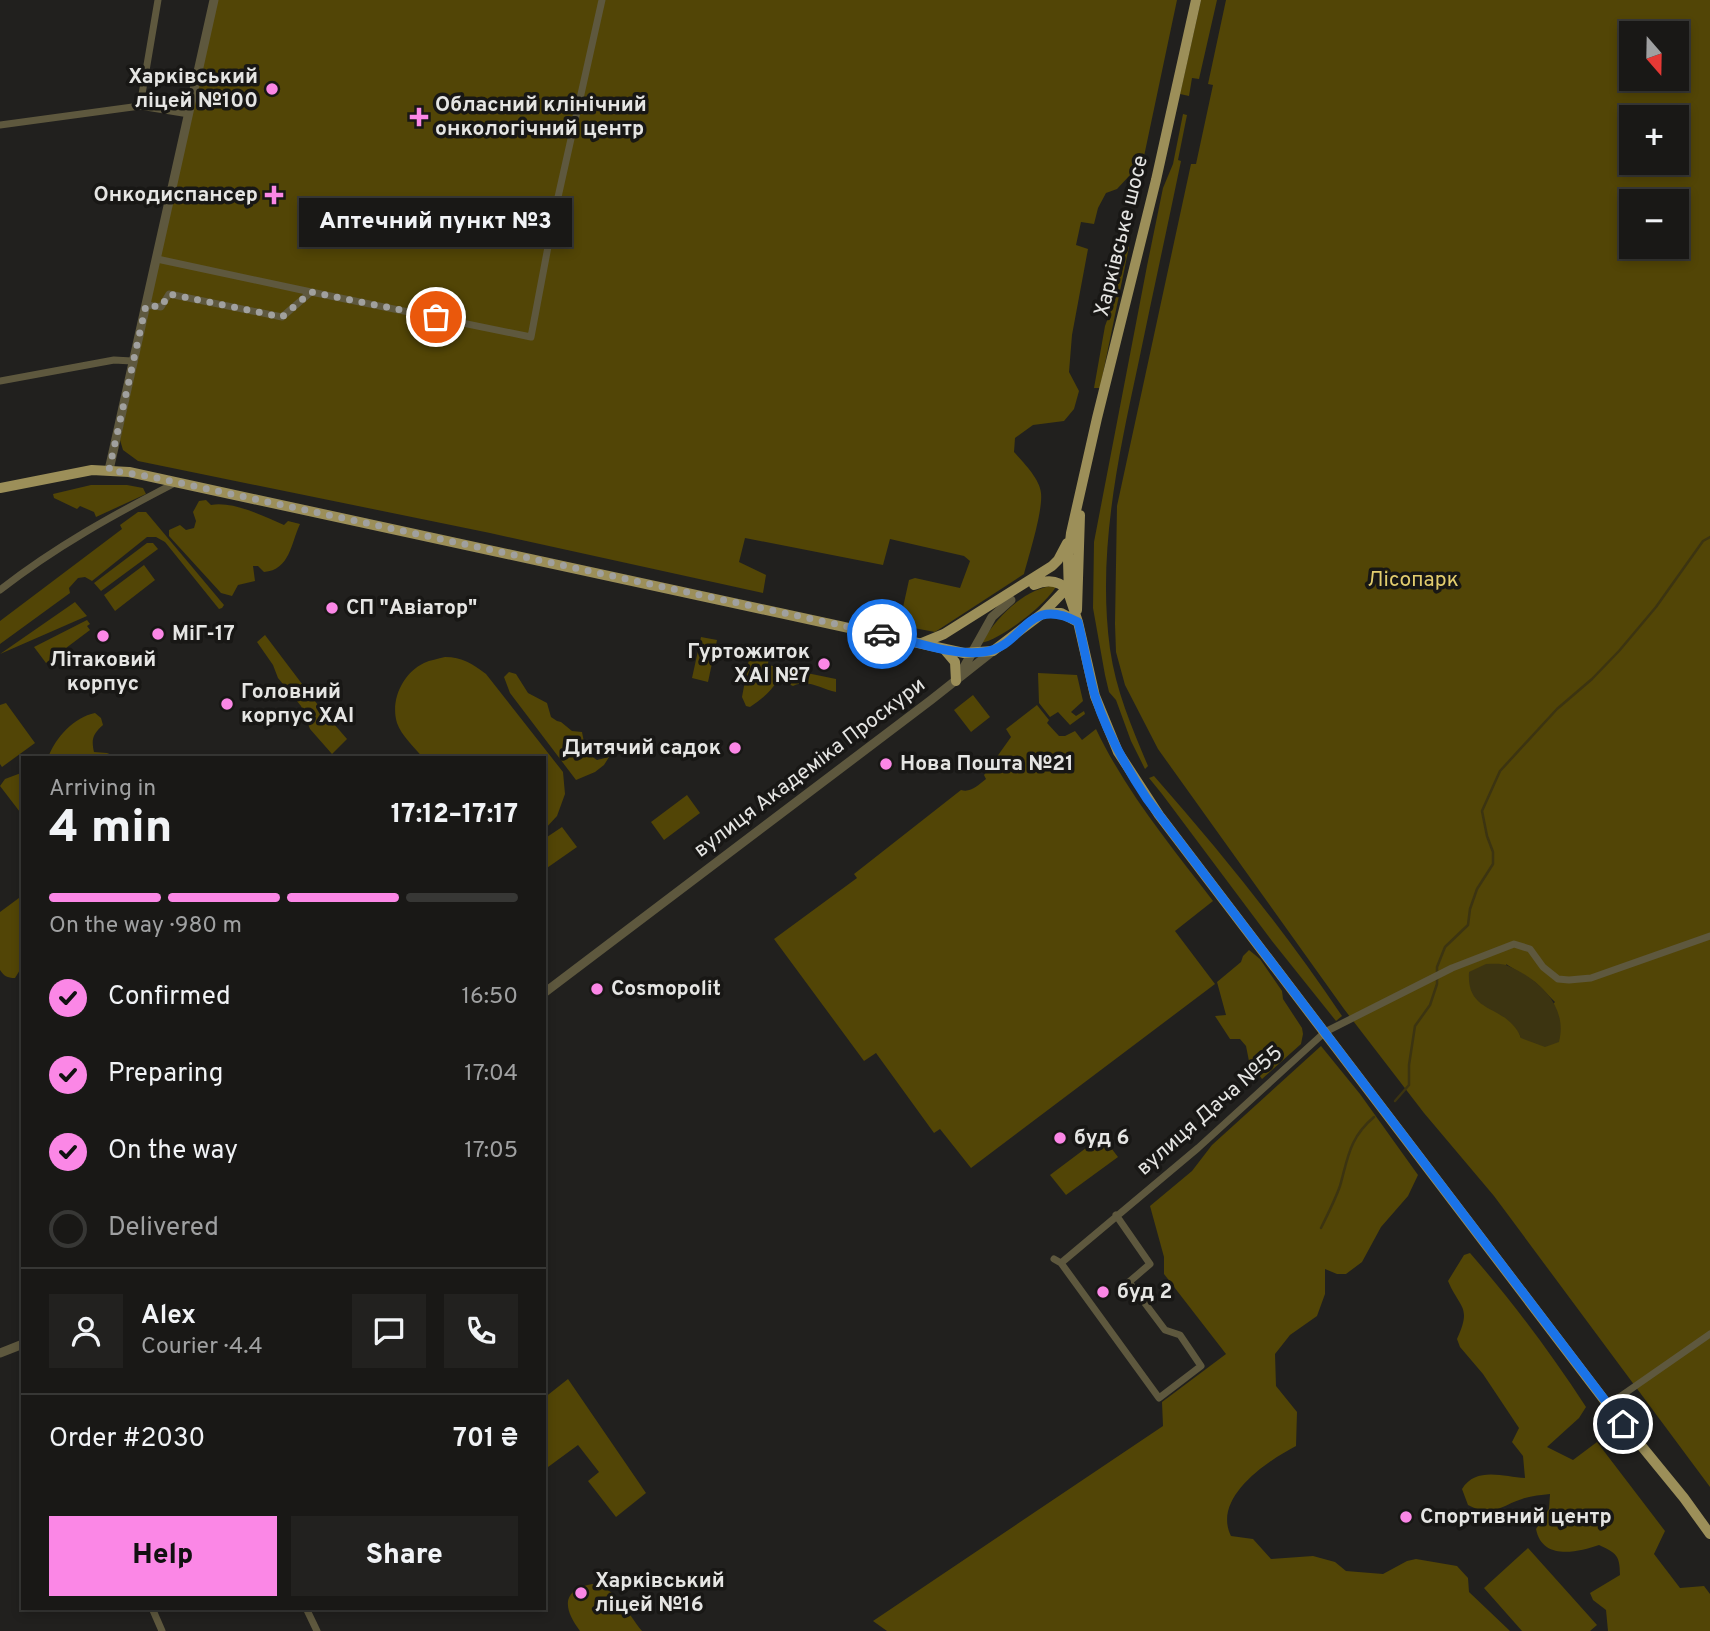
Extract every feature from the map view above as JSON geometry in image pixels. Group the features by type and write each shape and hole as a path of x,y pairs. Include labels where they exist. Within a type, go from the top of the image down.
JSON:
{"main road":[{"name":"Харківське шосе","path":"1196,0 1156,180 1071,533 1068,588 1078,616 1095,696 1124,764 1167,825 1608,1405 1710,1534"},
{"path":"0,488 92,470 109,470 175,482 944,649 971,653 993,651"},
{"name":"Харківське шосе","path":"1078,616 1078,557 1083,480"},
{"path":"922,643 947,638 1034,585 1056,563 1071,533"},
{"name":"вулиця Академіка Проскури","path":"993,651 1043,613 1068,588 1078,557"},
{"path":"922,643 960,625 1056,563"},
{"path":"1034,585 1047,580 1068,588"},
{"path":"1043,613 1078,616"},
{"path":"944,649 955,662 956,681"}],"street":[{"path":"140,106 158,0"},
{"path":"109,470 214,0"},
{"path":"157,259 531,337 557,202 602,0"},
{"path":"0,125 140,106 188,114"},
{"path":"146,305 161,307 169,294 282,317 311,292"},
{"path":"0,381 114,360 132,361"},
{"path":"0,590 38,560 95,525 175,482"},
{"path":"956,681 992,617 1011,600"},
{"name":"вулиця Академіка Проскури","path":"546,991 993,651"},
{"name":"вулиця Дача №55","path":"1116,1215 1150,1264 1129,1282 1165,1330 1180,1335 1201,1366 1159,1398 1057,1261 1198,1149 1325,1032 1436,975 1514,944 1530,949 1551,975 1580,980 1710,936"},
{"path":"1608,1405 1710,1334"},
{"path":"0,1353 21,1345"},
{"path":"153,1610 162,1631"},
{"path":"307,1610 317,1631"}],"green space":[{"path":"216,0 1177,0 1143,161 1117,189 1106,193 1094,224 1081,222 1076,245 1088,249 1072,335 1069,372 1079,391 1074,409 1064,421 1033,425 1015,438 1014,452 1034,477 1041,493 1038,522 1024,574 935,632 903,626 900,621 909,580 915,578 960,588 970,561 964,556 890,539 883,565 745,538 739,562 766,575 763,593 490,533 138,461 123,450 120,440"},
{"path":"1201,0 1217,0 1199,79 1192,78 1189,96 1180,94"},
{"name":"Лісопарк","path":"1226,0 1710,0 1710,1487 1494,1196 1424,1113 1344,1009 1158,749 1125,685 1116,652 1117,506 1191,164 1196,164 1213,85 1208,84","holes":["1506,964 1535,982 1555,1002 1521,1038 1516,1024"]},
{"path":"1183,114 1187,115 1178,160 1181,161 1123,435 1108,541 1106,577 1110,649 1120,694 1148,766 1145,769 1116,700 1109,692 1105,675 1093,608 1094,542 1163,188 1173,164"},
{"path":"1125,246 1129,247 1100,388 1094,388 1105,326 1112,307"},
{"path":"91,485 127,485 143,488 146,494 96,517 94,512 80,506 77,509 54,498 53,494"},
{"path":"206,500 211,505 229,505 248,510 284,525 288,521 300,524 284,561 273,570 264,572 258,566 253,566 255,581 238,585 232,596 221,593 169,536 169,530 180,525 186,530 194,528 196,521 193,512 199,501"},
{"path":"138,512 146,512 224,605 222,608 219,609 165,542 156,537 147,537 92,581 85,577 78,578 69,588 70,593 0,644 0,621 122,529 120,525"},
{"path":"147,543 153,543 158,549 101,591 94,583"},
{"path":"144,565 155,580 115,611 104,595"},
{"path":"1057,585 1044,602 1023,620 1000,635 981,643 995,623 1013,605 1045,587"},
{"path":"75,602 87,616 0,654"},
{"path":"87,620 90,630 46,663 34,647"},
{"path":"265,635 347,739 332,754 310,729 301,706 278,678 273,665 257,642"},
{"path":"701,637 717,640 708,682 692,678"},
{"path":"766,649 769,650 768,665 836,679 836,692 804,683 793,686 778,679 762,698 750,707 746,706 742,697 749,659 757,657"},
{"path":"457,658 486,674 563,772 565,794 557,816 546,828 546,756 421,756 405,737 395,714 400,688 410,673 431,660"},
{"path":"509,672 516,674 528,693 547,703 551,717 572,731 582,732 586,748 593,758 597,760 609,757 604,765 576,780 510,693 504,677"},
{"path":"1038,673 1077,675 1083,701 1071,712 1076,716 1084,711 1085,714 1070,725 1058,712 1050,717 1039,703"},
{"path":"973,695 990,717 971,732 954,710"},
{"path":"6,703 35,743 2,767 0,705"},
{"path":"1037,705 1049,720 1047,723 1059,736 1075,731 1082,740 1096,729 1135,797 1213,901 1175,931 1215,984 971,1168 940,1129 934,1133 876,1053 864,1061 774,939 857,878 854,874 961,790 971,789 986,779 984,775 1011,737 1006,729"},
{"path":"95,713 101,718 103,725 94,737 94,752 114,756 49,756 66,730 87,715"},
{"path":"21,773 21,813 0,786 5,779"},
{"path":"1154,776 1228,863 1298,953 1342,1016 1336,1021 1149,778"},
{"path":"687,795 700,813 664,840 651,822"},
{"path":"562,827 577,847 546,869 546,838"},
{"path":"21,896 21,968 15,978 4,975 0,970 0,912"},
{"path":"1249,950 1260,959 1282,991 1283,999 1302,1028 1303,1034 1301,1044 1262,1079 1249,1061 1246,1046 1240,1039 1230,1039 1215,1016 1226,1015 1217,982 1241,962"},
{"path":"1321,1046 1360,1094 1418,1175 1408,1196 1381,1227 1362,1262 1346,1274 1325,1269 1325,1294 1317,1316 1290,1335 1275,1354 1276,1386 1297,1412 1296,1446 1258,1471 1236,1495 1229,1508 1227,1522 1231,1536 1253,1539 1271,1559 1313,1556 1335,1562 1346,1571 1383,1574 1416,1559 1457,1566 1468,1578 1469,1592 1510,1631 887,1631 873,1621 1163,1426 1162,1402 1226,1354 1164,1274 1164,1257 1150,1206 1192,1171 1212,1145"},
{"path":"1102,1136 1118,1157 1066,1195 1050,1175"},
{"path":"1470,1253 1531,1328 1586,1407 1579,1418 1547,1447 1573,1460 1597,1442 1665,1531 1654,1554 1680,1588 1704,1586 1710,1594 1710,1631 1608,1631 1606,1610 1593,1600 1590,1593 1620,1575 1618,1559 1599,1545 1571,1552 1561,1552 1545,1546 1536,1529 1549,1509 1550,1494 1525,1498 1490,1511 1468,1505 1462,1489 1475,1477 1491,1474 1525,1478 1523,1456 1512,1442 1519,1428 1483,1374 1460,1347 1457,1339 1464,1314 1448,1281 1464,1255"},
{"path":"568,1379 646,1493 616,1517 588,1481 599,1472 578,1445 546,1469 546,1396"},
{"path":"1528,1548 1597,1625 1590,1631 1522,1631 1484,1588"},
{"path":"592,1584 614,1595 642,1631 580,1631 571,1616 568,1602 574,1591"}],"shaded area":[{"path":"1486,964 1508,966 1531,978 1541,987 1555,1006 1559,1017 1559,1042 1545,1047 1521,1038 1507,1019 1480,1003 1470,986 1469,972"}],"waterway":[{"path":"1395,1101 1409,1085 1415,1026 1430,1005 1437,984 1437,967 1445,947 1468,925 1477,889 1493,864 1493,852 1482,811 1500,771 1557,709 1619,651 1656,607 1703,541 1710,537"},
{"path":"1321,1228 1338,1191 1354,1141 1374,1117"}],"way so far":[{"path":"436,317 311,292 282,317 169,294 161,307 146,305 109,470 129,472 882,634"}],"place":[{"name":"Харківський ліцей №100","path":"272,89"},
{"name":"Обласний клінічний онкологічний центр","path":"419,117"},
{"name":"Онкодиспансер","path":"274,195"},
{"name":"Аптечний пункт №3","path":"436,317"},
{"name":"СП \"Авіатор\"","path":"332,608"},
{"name":"МіГ-17","path":"158,634"},
{"name":"Літаковий корпус","path":"103,636"},
{"name":"Гуртожиток ХАІ №7","path":"824,664"},
{"name":"Головний корпус ХАІ","path":"227,704"},
{"name":"Дитячий садок","path":"735,748"},
{"name":"Нова Пошта №21","path":"886,764"},
{"name":"Cosmopolit","path":"597,989"},
{"name":"буд 6","path":"1060,1138"},
{"name":"буд 2","path":"1103,1292"},
{"name":"Спортивний центр","path":"1406,1517"},
{"name":"Харківський ліцей №16","path":"581,1593"}],"route":[{"path":"882,634 964,653 993,651 1043,613 1061,613 1078,622 1095,696 1124,764 1147,799 1623,1424"}]}
